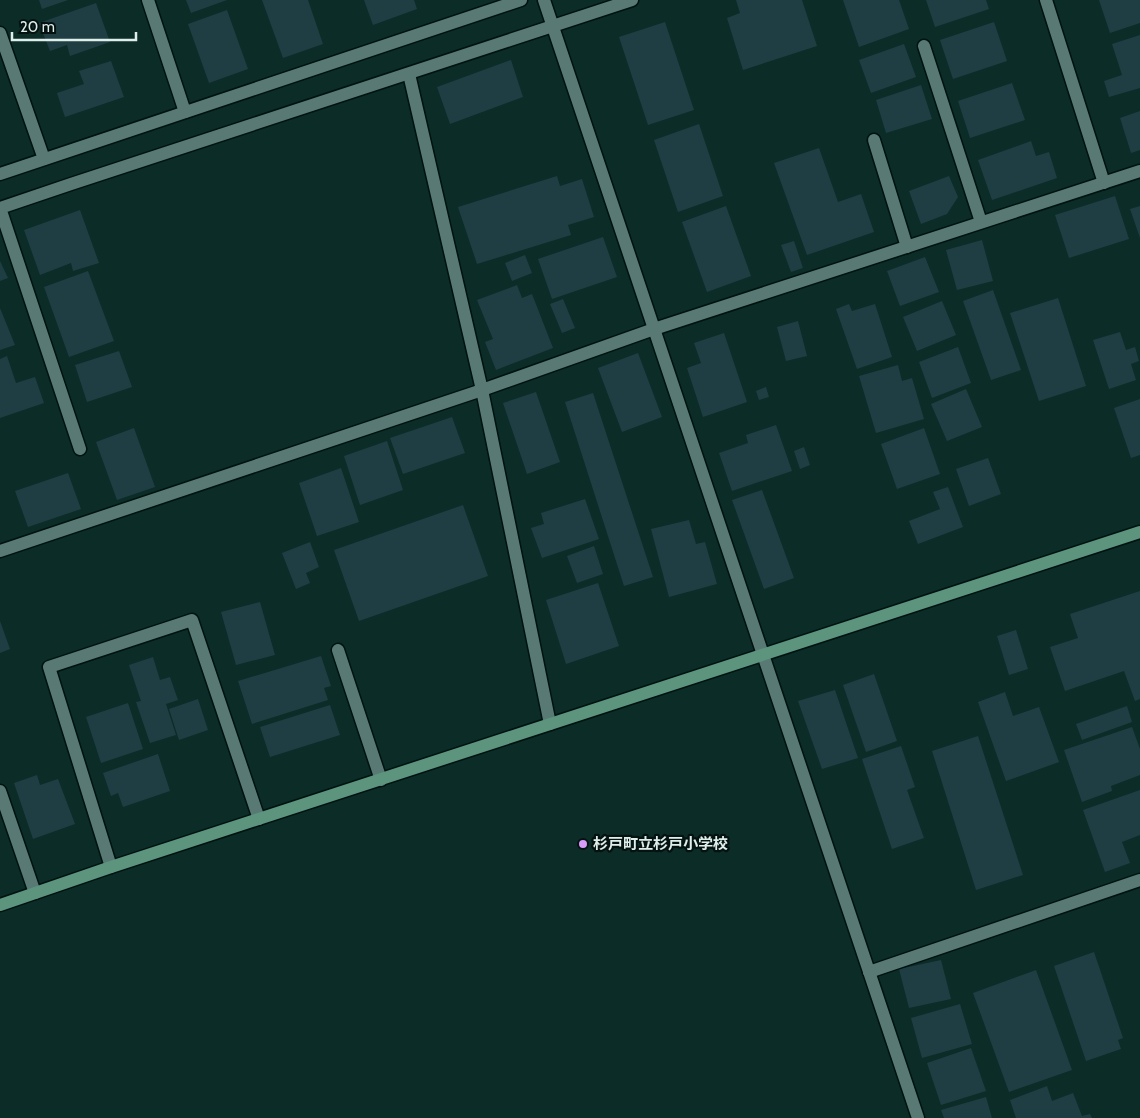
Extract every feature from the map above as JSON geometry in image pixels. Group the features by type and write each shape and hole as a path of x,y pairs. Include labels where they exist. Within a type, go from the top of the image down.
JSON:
{"street":[{"path":"148,0 185,112"},
{"path":"0,174 521,0"},
{"path":"544,0 918,1118"},
{"path":"80,449 0,208 632,0"},
{"path":"1046,0 1104,183"},
{"path":"0,32 44,159"},
{"path":"924,46 981,222"},
{"path":"409,74 482,390 550,724"},
{"path":"874,140 907,247"},
{"path":"0,551 482,390 654,329 1140,171"},
{"path":"0,905 111,867 1140,532"},
{"path":"111,867 50,667 192,620 259,819"},
{"path":"338,650 381,780"},
{"path":"0,791 35,893"},
{"path":"869,972 1140,880"}],"building":[{"path":"39,0 68,0 42,9"},
{"path":"186,0 227,0 191,13"},
{"path":"262,0 308,0 323,44 283,58"},
{"path":"364,0 414,0 417,9 373,25"},
{"path":"736,0 802,0 817,46 743,70 727,18 740,13"},
{"path":"843,0 899,0 909,29 859,47"},
{"path":"926,0 986,0 989,9 935,27"},
{"path":"1099,0 1140,0 1140,23 1110,33"},
{"path":"96,3 110,42 70,56 67,45 50,51 39,23"},
{"path":"227,10 248,69 209,83 188,24"},
{"path":"665,22 694,110 648,125 619,37"},
{"path":"994,22 1007,61 953,79 940,40"},
{"path":"1140,35 1140,88 1109,97 1104,81 1122,75 1112,44"},
{"path":"904,44 916,77 871,93 859,60"},
{"path":"511,60 523,97 450,124 437,87"},
{"path":"111,61 124,97 65,117 57,93 84,84 79,71"},
{"path":"1012,83 1025,120 970,138 958,101"},
{"path":"921,85 932,119 886,133 876,100"},
{"path":"1140,111 1140,150 1131,153 1120,118"},
{"path":"699,124 723,196 678,212 654,140"},
{"path":"1031,141 1036,156 1049,152 1057,178 992,200 978,160"},
{"path":"819,148 838,202 861,194 874,232 807,255 774,163"},
{"path":"557,176 560,186 582,179 594,217 568,225 571,235 477,264 458,207"},
{"path":"949,176 958,197 947,214 921,224 909,191"},
{"path":"1115,196 1129,239 1069,258 1055,215"},
{"path":"726,206 751,276 707,292 682,222"},
{"path":"1140,206 1140,238 1130,209"},
{"path":"80,210 99,263 73,271 71,263 40,275 24,230"},
{"path":"603,237 617,277 552,299 538,259"},
{"path":"982,240 993,281 957,290 946,250"},
{"path":"794,241 803,268 791,272 781,245"},
{"path":"525,255 532,273 512,281 505,263"},
{"path":"925,257 939,292 900,306 887,271"},
{"path":"0,261 8,278 0,281"},
{"path":"88,271 114,341 69,357 44,287"},
{"path":"517,285 522,298 532,294 553,348 496,370 485,342 493,339 477,300"},
{"path":"993,290 1021,370 991,380 963,301"},
{"path":"1058,298 1086,386 1039,401 1010,313"},
{"path":"563,299 575,328 562,333 550,304"},
{"path":"942,301 956,335 917,351 903,317"},
{"path":"849,304 852,311 875,304 892,357 857,369 836,309"},
{"path":"0,308 15,345 0,350"},
{"path":"798,321 807,356 786,361 777,327"},
{"path":"1120,332 1126,350 1135,347 1139,361 1131,364 1136,380 1109,389 1093,340"},
{"path":"724,333 747,402 703,417 687,368 701,363 694,343"},
{"path":"958,347 971,383 932,398 919,362"},
{"path":"119,351 132,387 87,402 75,365"},
{"path":"638,353 662,417 622,432 598,368"},
{"path":"7,356 16,383 35,377 44,403 0,418 0,359"},
{"path":"898,365 902,381 912,378 924,419 876,433 859,376"},
{"path":"766,387 769,397 759,400 756,391"},
{"path":"966,389 982,427 947,441 931,404"},
{"path":"536,392 560,462 527,474 503,403"},
{"path":"593,393 653,577 624,586 565,402"},
{"path":"1140,399 1140,455 1131,458 1114,408"},
{"path":"452,417 465,453 403,474 390,438"},
{"path":"776,425 792,471 732,491 719,453 748,443 746,435"},
{"path":"134,428 155,487 117,500 96,442"},
{"path":"924,428 940,474 897,489 881,444"},
{"path":"387,441 403,490 360,505 344,456"},
{"path":"804,447 810,465 800,469 794,451"},
{"path":"988,458 1001,494 969,506 956,469"},
{"path":"341,468 359,522 317,536 299,483"},
{"path":"68,473 81,509 28,527 15,491"},
{"path":"948,487 963,527 918,544 909,521 940,509 933,492"},
{"path":"762,490 794,578 764,589 732,500"},
{"path":"585,499 599,539 542,558 531,528 544,524 541,513"},
{"path":"463,505 488,576 359,621 334,550"},
{"path":"689,520 696,544 705,542 717,584 669,597 651,529"},
{"path":"310,542 319,567 306,573 310,583 296,589 282,553"},
{"path":"594,546 603,574 577,583 567,556"},
{"path":"598,583 619,646 566,664 546,600"},
{"path":"1140,591 1140,699 1135,701 1124,671 1065,691 1050,647 1078,638 1070,614"},
{"path":"260,602 275,655 236,665 221,612"},
{"path":"0,621 10,649 0,653"},
{"path":"1016,630 1028,669 1009,675 997,636"},
{"path":"321,656 331,686 324,688 328,700 252,724 238,681"},
{"path":"153,657 160,680 170,677 178,700 166,704 176,735 150,743 136,702 141,701 129,665"},
{"path":"874,674 897,741 866,752 843,685"},
{"path":"835,690 858,758 822,769 798,701"},
{"path":"1005,692 1013,716 1039,707 1059,762 1006,781 978,702"},
{"path":"198,699 208,730 179,740 169,709"},
{"path":"128,703 143,749 101,763 86,717"},
{"path":"330,705 340,735 270,757 260,727"},
{"path":"1127,706 1132,722 1082,740 1076,724"},
{"path":"1132,727 1140,749 1140,775 1111,786 1112,791 1082,802 1064,750"},
{"path":"978,736 1023,875 976,890 932,751"},
{"path":"901,746 915,787 907,790 924,838 892,849 862,759"},
{"path":"158,754 170,791 123,807 118,793 111,796 103,773"},
{"path":"37,775 40,785 58,779 75,824 33,839 14,783"},
{"path":"1140,790 1140,835 1122,842 1130,863 1105,872 1083,810"},
{"path":"1094,952 1123,1038 1118,1040 1121,1049 1086,1061 1054,966"},
{"path":"941,960 951,999 909,1008 899,969"},
{"path":"1036,970 1072,1070 1009,1092 973,993"},
{"path":"960,1004 972,1044 922,1058 911,1018"},
{"path":"971,1048 986,1091 941,1105 927,1063"},
{"path":"1047,1086 1052,1101 1073,1093 1082,1116 1090,1114 1092,1118 1016,1118 1010,1100"},
{"path":"986,1097 992,1118 944,1118 941,1110"}],"place":[{"name":"杉戸町立杉戸小学校","path":"583,844"}]}
